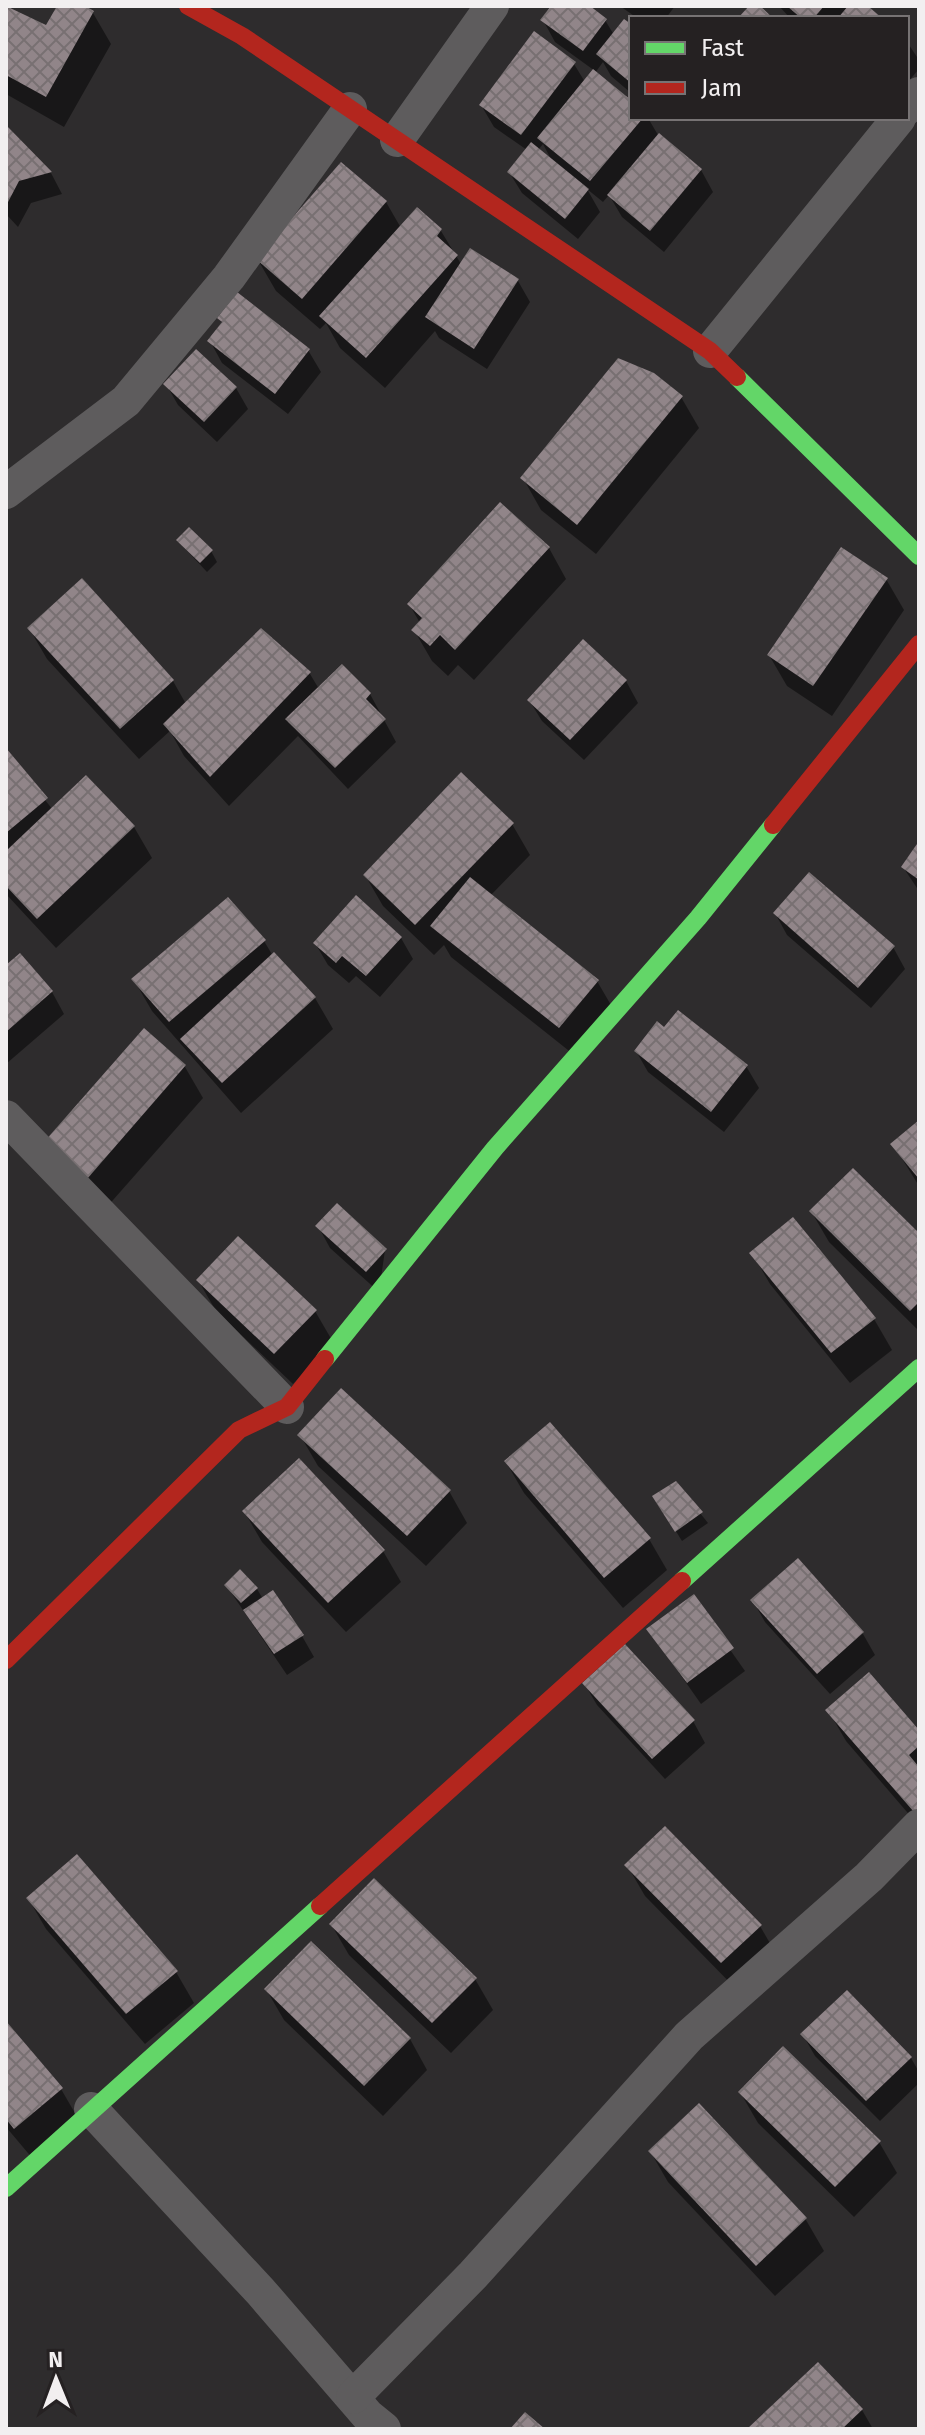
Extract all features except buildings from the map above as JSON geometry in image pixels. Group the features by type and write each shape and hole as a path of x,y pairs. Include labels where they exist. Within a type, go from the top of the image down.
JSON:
{"street":[{"path":"188,6 242,36 710,351 919,556"},
{"path":"397,140 492,6"},
{"path":"6,492 126,401 229,277 350,109"},
{"path":"710,351 897,120"},
{"path":"6,1660 239,1430 287,1407 495,1148 698,918 919,644"},
{"path":"6,1117 287,1407"},
{"path":"6,2188 919,1368"},
{"path":"91,2109 261,2292 365,2418 473,2275 689,2036 869,1877 919,1826"}],"traffic: fast":[{"path":"737,377 919,556"},
{"path":"325,1359 495,1148 698,918 773,825"},
{"path":"682,1581 919,1368"},
{"path":"6,2188 320,1906"}],"traffic: jam":[{"path":"188,6 242,36 710,351 737,377"},
{"path":"773,825 919,644"},
{"path":"6,1660 239,1430 287,1407 325,1359"},
{"path":"320,1906 682,1581"}]}
